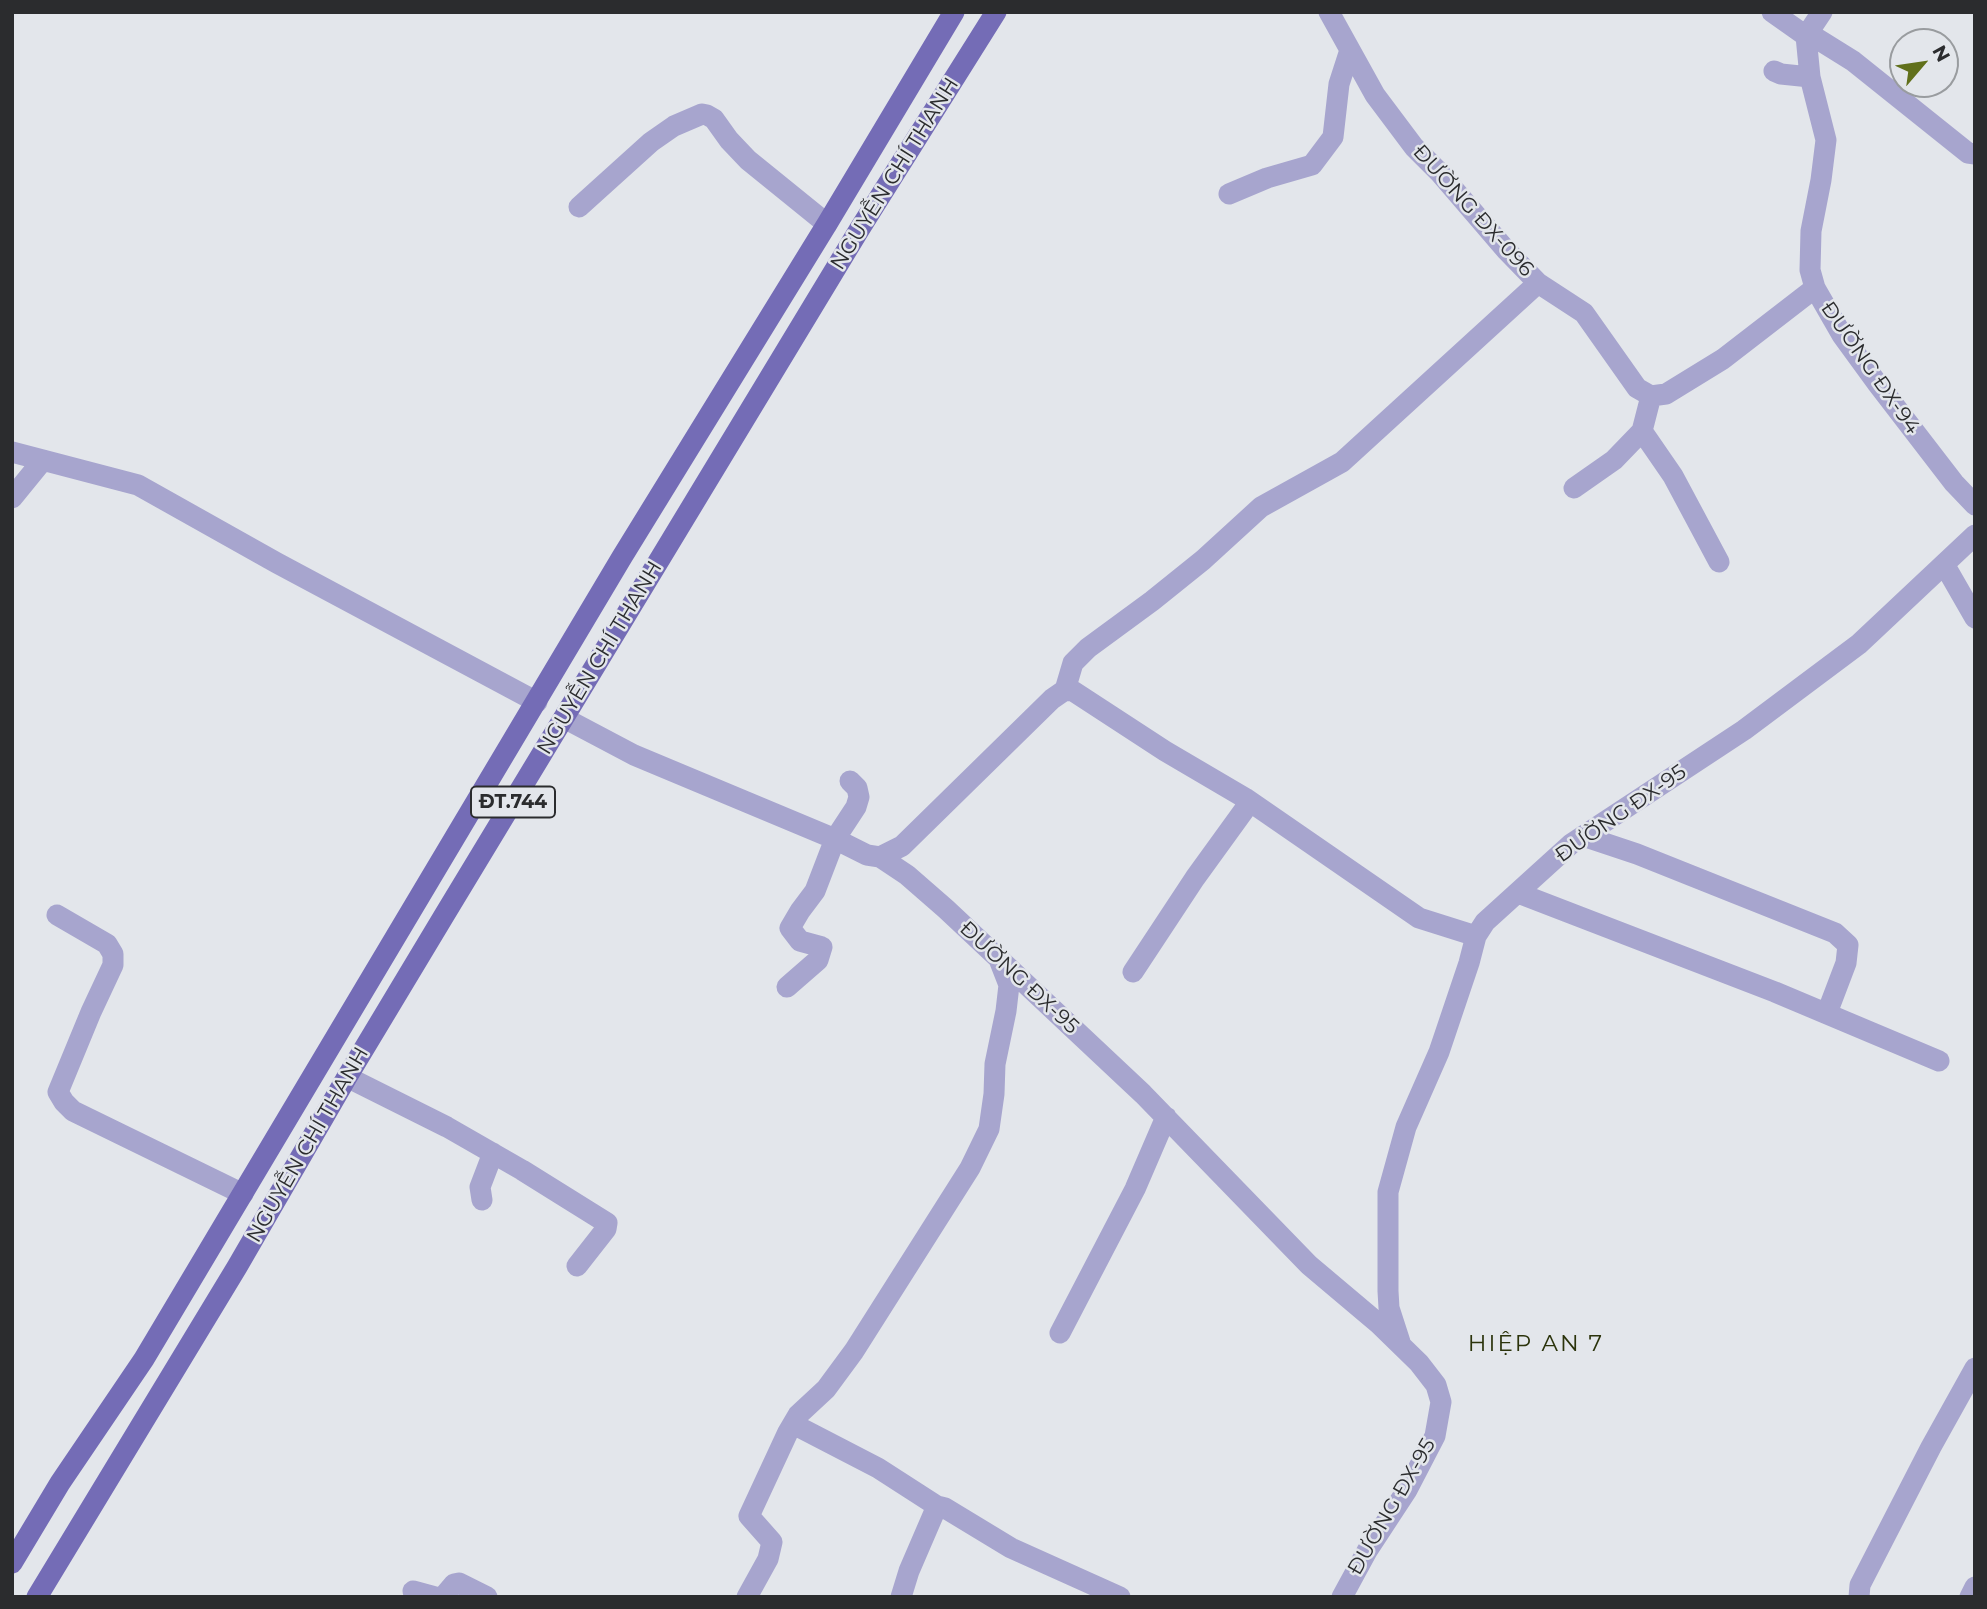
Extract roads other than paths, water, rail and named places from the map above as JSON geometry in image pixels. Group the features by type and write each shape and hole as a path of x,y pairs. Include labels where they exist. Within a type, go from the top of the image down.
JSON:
{"main road":[{"name":"NGUYỄN CHÍ THANH","path":"12,1563 60,1483 144,1359 622,557 827,225 954,12"},
{"name":"NGUYỄN CHÍ THANH","path":"37,1597 347,1077 859,230 996,12"},
{"path":"537,702 564,718"},
{"path":"320,1064 347,1077"},
{"path":"144,1359 170,1376"}],"street":[{"name":"ĐƯỜNG ĐX-096","path":"1329,12 1375,95 1414,147 1538,283 1584,313 1637,388 1651,396"},
{"path":"1772,12 1853,61 1968,153 1975,153"},
{"path":"1807,35 1822,12"},
{"name":"ĐƯỜNG ĐX-94","path":"1807,35 1810,78 1826,141 1811,231 1810,270 1815,289 1849,345 1954,483 1975,505"},
{"path":"1229,194 1267,178 1312,165 1333,137 1339,84 1350,50"},
{"path":"1774,71 1810,78"},
{"path":"579,207 651,142 674,126 702,114 714,120 748,160 827,225"},
{"path":"880,857 902,846 1052,699 1065,690 1073,663 1088,648 1203,560 1261,507 1342,462 1538,283"},
{"path":"1574,488 1614,460 1642,431 1651,396 1666,394 1723,359 1815,289"},
{"path":"1642,431 1673,476 1719,562"},
{"path":"12,452 138,485 277,564 537,702"},
{"path":"12,498 43,460"},
{"name":"ĐƯỜNG ĐX-95","path":"1402,1347 1390,1308 1388,1291 1388,1192 1406,1127 1439,1052 1476,936 1485,922 1583,835 1744,730 1859,644 1975,535"},
{"path":"1944,564 1975,618"},
{"path":"1065,690 1073,691 1250,802 1419,918 1476,936"},
{"name":"ĐƯỜNG ĐX-95","path":"564,718 634,755 867,855 880,857 907,875 1166,1117 1309,1265 1379,1324 1419,1363 1436,1385 1441,1402 1435,1436 1407,1490 1367,1551 1342,1597"},
{"path":"787,987 818,960 822,947 800,941 790,928 816,891 835,839 856,807 859,797 857,788 850,781"},
{"path":"1133,972 1195,878 1250,802"},
{"path":"1583,835 1835,933 1848,945 1846,963 1827,1013"},
{"path":"1518,892 1827,1013 1939,1061"},
{"path":"57,915 107,944 113,954 113,965 85,1024 58,1092 73,1111 243,1194"},
{"path":"747,1597 768,1559 772,1542 748,1516 793,1424 798,1415 826,1389 854,1352 970,1168 989,1129 995,1064 1009,985 1000,960"},
{"path":"347,1077 447,1127 607,1223 607,1229 577,1266"},
{"path":"1060,1333 1135,1189 1166,1117"},
{"path":"482,1200 480,1187 493,1153"},
{"path":"1859,1597 1860,1585 1866,1573 1975,1368"},
{"path":"793,1424 878,1468 936,1506 944,1508 1011,1548 1120,1597"},
{"path":"901,1597 908,1571 936,1506"},
{"path":"443,1597 454,1584 459,1583 487,1597"},
{"path":"1970,1597 1975,1587"},
{"path":"413,1591 435,1597"}],"district":[{"name":"HIỆP AN 7","path":"1536,1344"}]}
